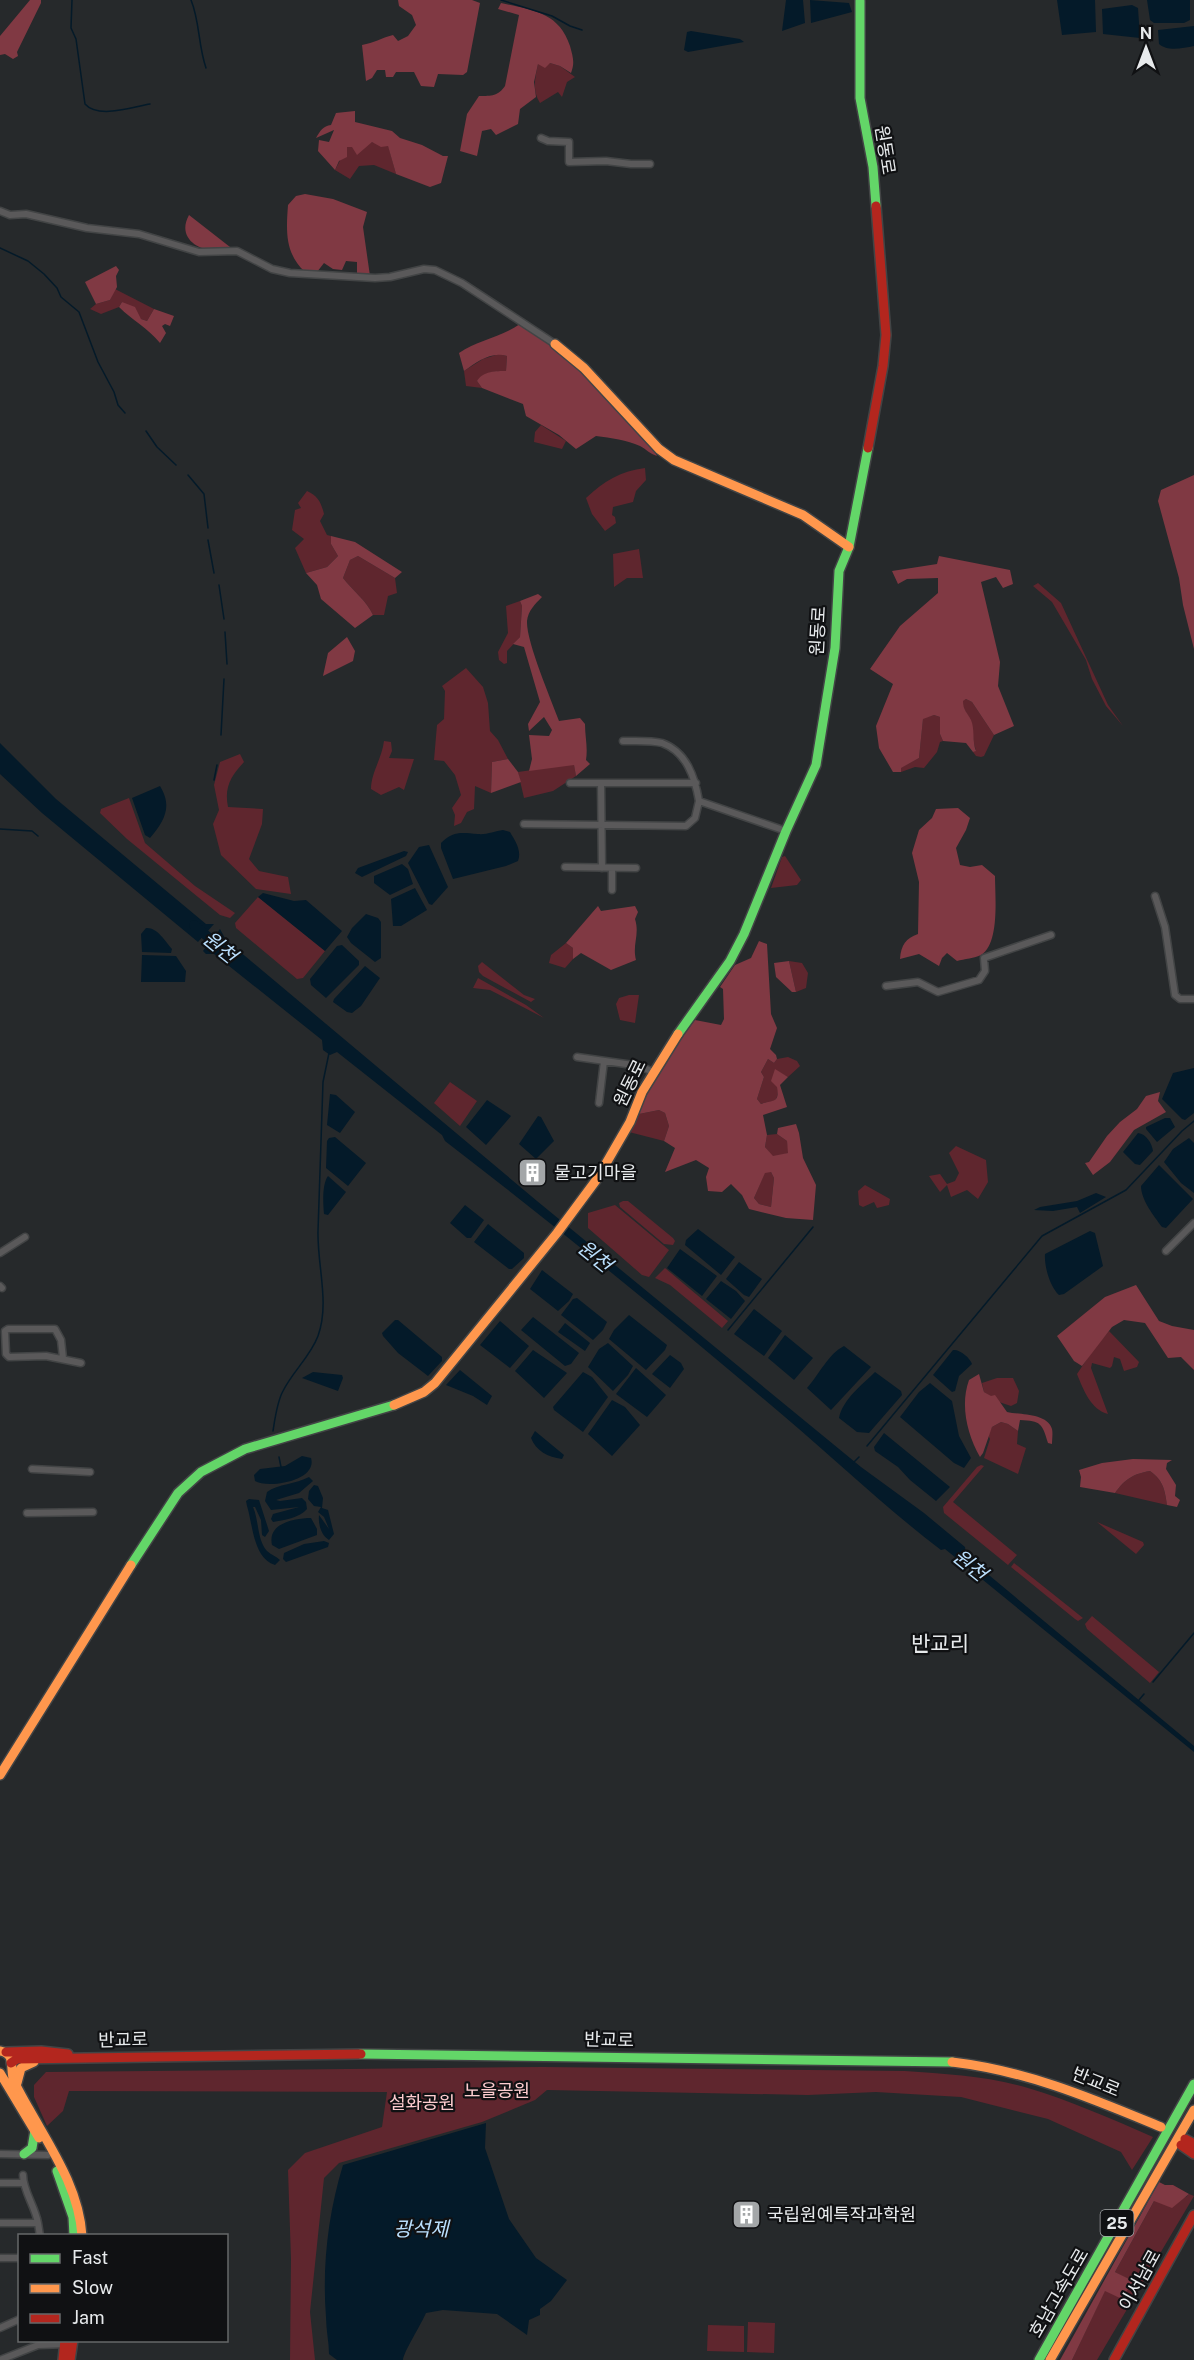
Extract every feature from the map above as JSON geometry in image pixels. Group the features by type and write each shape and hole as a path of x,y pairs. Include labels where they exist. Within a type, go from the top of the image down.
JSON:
{"main road":[{"name":"원동로","path":"0,1774 156,1524 178,1493 193,1479 209,1467 245,1449 401,1403 424,1392 435,1383 577,1207 611,1156 653,1072 740,943 816,765 835,648 839,572 849,547 883,366 886,335 873,168 860,98 862,29 860,0"},
{"path":"555,344 584,368 659,449 674,460 805,516 837,541 849,547"},
{"path":"2,2050 11,2057 13,2079 71,2185 81,2218 82,2234"},
{"name":"반교로","path":"2,2050 58,2051 79,2057"},
{"name":"반교로","path":"0,2071 5,2070 17,2059 79,2057 350,2054 938,2060 982,2065 1023,2074 1095,2098 1160,2130"},
{"path":"17,2083 21,2068 42,2058"},
{"path":"0,2071 63,2185 74,2217 74,2234"},
{"name":"호남고속도로","path":"1040,2360 1194,2084"},
{"name":"호남고속도로","path":"1050,2360 1194,2110"},
{"path":"24,2154 32,2148 34,2130"},
{"path":"1194,2144 1183,2142 1194,2154"},
{"name":"이서남로","path":"1114,2360 1194,2215"},
{"path":"63,2360 68,2342"},
{"path":"68,2342 70,2360"}],"street":[{"path":"541,138 548,141 569,142 569,162 606,161 650,164"},
{"path":"0,211 10,215 26,214 87,228 162,239 199,252 237,251 272,269 290,273 375,278 424,269 435,270 462,283 555,344"},
{"path":"524,824 686,826 695,818 699,801 696,783 687,763 660,742 623,741"},
{"path":"570,783 696,783"},
{"path":"601,783 602,868"},
{"path":"699,801 786,831"},
{"path":"565,867 636,868"},
{"path":"612,868 612,890"},
{"path":"1155,896 1165,927 1175,995 1180,999 1194,999"},
{"path":"886,986 918,982 938,992 979,980 985,971 984,958 1050,935"},
{"path":"577,1057 640,1066 653,1072"},
{"path":"599,1103 604,1060"},
{"path":"1166,1251 1194,1223"},
{"path":"0,1253 25,1238"},
{"path":"63,1358 61,1340 55,1329 8,1329 5,1331 6,1354 9,1357 46,1356 81,1363"},
{"path":"32,1469 90,1472"},
{"path":"27,1513 93,1512"},
{"path":"0,2154 48,2155"},
{"path":"23,2175 22,2183 33,2203 40,2234"},
{"path":"0,2183 22,2183"},
{"path":"0,2223 39,2223"},
{"path":"0,2258 18,2258"},
{"path":"0,2328 18,2320"},
{"path":"0,2360 38,2345 68,2342"}],"green space":[{"path":"550,63 560,66 575,77 567,82 562,97 558,92 540,103 535,89 538,64"},
{"path":"372,142 388,145 396,174 374,165 359,166 350,179 335,170 347,147"},
{"path":"115,289 154,309 147,321 141,319 122,302 119,307 101,314 90,309 96,304 110,300"},
{"path":"499,354 507,356 506,371 491,372 477,381 482,388 466,386 464,371 483,359"},
{"path":"541,425 566,441 562,449 534,442 535,432"},
{"path":"645,468 646,480 636,491 633,502 613,507 612,515 616,523 605,531 592,514 586,498 613,478"},
{"path":"307,491 314,495 320,503 324,514 320,521 327,535 331,536 331,544 338,556 327,567 306,573 295,548 304,539 292,530 295,510 301,508 298,503"},
{"path":"639,549 643,578 627,578 614,587 613,554"},
{"path":"358,556 395,578 397,593 388,596 384,615 373,615 364,601 343,578 350,560"},
{"path":"1038,583 1061,603 1108,705 1123,726 1106,706 1092,679 1086,660 1052,602 1033,586"},
{"path":"520,601 522,606 520,637 507,651 507,663 504,664 499,660 498,652 508,633 506,606"},
{"path":"466,668 483,687 488,703 490,731 498,740 508,759 492,762 491,793 475,786 474,809 467,812 461,823 454,826 455,815 452,808 461,795 455,775 444,761 434,760 437,725 444,719 445,691 442,686"},
{"path":"966,699 972,702 994,735 984,756 981,757 976,756 973,752 976,750 972,727 962,701"},
{"path":"934,715 940,717 940,734 943,741 940,742 937,752 924,768 915,767 901,772 900,768 919,758 923,718"},
{"path":"384,741 391,742 392,751 389,758 414,759 404,790 399,787 381,795 371,789"},
{"path":"240,754 244,762 230,782 227,794 228,807 263,809 262,824 249,859 259,871 288,877 291,894 256,889 221,855 213,824 219,810 214,785 220,762"},
{"path":"574,764 576,776 553,791 524,798 518,772"},
{"path":"129,798 145,843 195,886 235,913 230,918 220,915 127,839 100,813 101,809"},
{"path":"785,856 801,880 797,885 771,888 782,857"},
{"path":"258,897 325,951 303,978 297,979 236,928 235,923"},
{"path":"566,943 573,948 573,959 565,968 549,963 551,955"},
{"path":"789,961 802,963 808,973 806,988 796,992"},
{"path":"482,962 524,995 535,999 531,1002 483,976 478,966"},
{"path":"478,978 544,1018 490,990 473,988"},
{"path":"639,995 635,1023 620,1020 616,1004 619,998"},
{"path":"788,1057 797,1061 800,1066 788,1077 775,1070 777,1097 774,1101 761,1104 757,1099 764,1077 761,1072 768,1059 774,1063 777,1059"},
{"path":"450,1082 477,1101 460,1126 434,1103"},
{"path":"659,1110 665,1113 669,1126 664,1141 629,1132 639,1114"},
{"path":"777,1134 787,1141 789,1153 773,1157 765,1147 767,1135"},
{"path":"956,1146 986,1160 988,1182 978,1199 967,1190 951,1197 947,1185 940,1192 929,1176 940,1174 947,1184 955,1181 959,1173 949,1153"},
{"path":"765,1172 771,1172 774,1178 771,1207 759,1204 754,1198"},
{"path":"865,1185 890,1199 889,1205 877,1208 874,1202 863,1207 859,1205 858,1191"},
{"path":"628,1201 673,1238 675,1241 673,1245 664,1244 620,1207 619,1203"},
{"path":"615,1205 669,1250 649,1277 642,1275 588,1228 588,1213"},
{"path":"665,1268 728,1321 722,1328 670,1285 655,1278"},
{"path":"1109,1331 1139,1362 1137,1367 1124,1371 1120,1359 1114,1357 1110,1368 1092,1363 1091,1368 1108,1414 1092,1404 1077,1374"},
{"path":"997,1378 1013,1378 1019,1391 1017,1403 1011,1406 999,1402 984,1392 982,1383"},
{"path":"1001,1422 1018,1431 1017,1444 1026,1448 1018,1474 984,1458 990,1439 988,1435 992,1427"},
{"path":"981,1465 984,1466 953,1502 1017,1555 1008,1565 944,1513 943,1507"},
{"path":"1150,1471 1163,1486 1167,1505 1115,1493 1130,1478"},
{"path":"1097,1522 1143,1542 1144,1545 1136,1554"},
{"path":"1014,1563 1083,1618 1078,1621 1075,1619 1011,1567"},
{"path":"1092,1616 1159,1672 1150,1683 1087,1629 1085,1624"},
{"path":"543,2067 905,2071 967,2076 1013,2084 1044,2093 1153,2137 1132,2170 1121,2152 1048,2119 961,2097 876,2092 808,2095 547,2090 535,2100 482,2122 339,2163 324,2178 310,2312 315,2360 290,2360 291,2259 288,2170 305,2153 382,2127 387,2092 69,2091 63,2111 47,2126 34,2097 34,2085 46,2072"},
{"path":"1189,2194 1194,2196 1097,2360 1072,2360 1105,2290 1133,2282 1115,2272 1154,2201 1186,2197"},
{"path":"748,2322 775,2323 774,2353 747,2352"},
{"path":"708,2325 744,2326 744,2352 707,2351"}],"shaded area":[{"path":"30,0 41,0 41,3 17,52 18,56 13,59 5,54 0,55 0,36"},
{"path":"398,0 472,0 480,3 467,72 463,75 438,74 434,87 421,86 414,72 396,72 393,77 386,77 385,70 377,70 372,78 366,81 362,45 393,35 398,41 408,36 416,25 412,15 399,6"},
{"path":"501,3 534,11 552,19 565,35 570,46 573,66 571,73 550,63 545,68 538,64 534,82 536,97 520,109 518,124 496,135 491,129 482,131 477,156 460,151 467,114 479,96 494,95 505,86 519,15 498,9"},
{"path":"355,111 355,122 392,131 400,138 448,156 441,183 430,187 396,174 388,146 381,147 372,142 357,155 352,147 347,147 347,157 339,161 335,170 318,151 319,140 329,142 334,130 316,138 322,129 331,125 336,113"},
{"path":"305,194 333,199 367,212 363,227 370,276 357,274 357,262 346,261 342,270 333,269 324,263 317,272 305,272 298,265 288,242 288,205 296,196"},
{"path":"189,215 230,247 212,250 196,245 186,233"},
{"path":"116,266 119,270 116,276 117,287 110,300 96,304 85,282"},
{"path":"122,302 135,307 141,319 147,321 154,309 174,316 170,326 165,324 162,326 166,333 160,343 119,307"},
{"path":"520,324 557,350 611,401 651,445 657,456 630,442 596,436 576,449 559,435 526,416 523,404 482,388 477,381 483,375 506,371 507,356 490,356 464,371 459,353"},
{"path":"1194,475 1194,649 1179,578 1158,501 1161,490"},
{"path":"331,536 355,542 402,572 395,578 358,556 350,560 343,578 364,601 373,615 355,628 321,599 317,585 306,573 327,567 338,556 331,544"},
{"path":"939,556 1010,570 1013,584 1003,588 996,577 981,582 1000,662 998,686 1014,726 994,735 972,702 966,699 963,704 971,720 976,751 973,752 966,743 943,741 940,734 940,717 934,715 923,719 919,758 901,768 901,772 893,772 879,748 876,726 893,684 870,669 900,626 938,593 938,578 907,579 898,584 892,571 937,564"},
{"path":"538,594 542,597 530,611 527,621 530,642 540,670 559,721 580,718 585,724 586,760 590,764 576,776 574,765 529,771 532,759 529,735 549,736 552,730 544,717 529,731 528,724 540,702 524,647 513,644 520,637 522,606 520,601"},
{"path":"347,637 355,651 353,661 323,676 328,653"},
{"path":"508,759 518,772 521,782 491,793 492,762"},
{"path":"958,808 970,818 956,848 960,865 970,867 982,865 995,876 996,906 991,941 981,955 957,961 947,953 939,966 919,954 900,959 905,943 918,934 919,882 912,853 919,830 932,818 936,809"},
{"path":"598,906 601,911 635,906 638,912 635,919 636,960 611,970 581,953 573,959 573,948 566,943"},
{"path":"759,941 767,944 771,1014 777,1028 770,1049 777,1059 774,1063 768,1059 761,1072 764,1077 757,1099 761,1104 776,1099 777,1087 771,1081 775,1069 788,1077 780,1085 787,1107 763,1115 767,1135 765,1147 773,1156 788,1153 787,1141 777,1134 778,1128 796,1124 803,1158 816,1185 813,1220 786,1218 749,1209 742,1195 731,1184 722,1192 708,1191 706,1177 709,1168 696,1160 665,1172 675,1148 664,1141 669,1126 665,1113 659,1110 639,1114 663,1065 695,1020 721,1025 724,1019 723,989 720,987 735,965 751,958","holes":["771,1172 774,1178 771,1207 759,1204 754,1198 765,1173"]},
{"path":"789,961 796,992 792,992 776,977 774,963"},
{"path":"1160,1092 1158,1101 1166,1112 1134,1130 1110,1162 1093,1175 1085,1163 1089,1162 1107,1136 1137,1109 1146,1096"},
{"path":"1136,1285 1159,1321 1194,1330 1194,1370 1181,1357 1168,1358 1145,1323 1124,1320 1112,1327 1082,1366 1074,1361 1057,1336 1105,1297"},
{"path":"979,1374 984,1392 991,1396 995,1395 1007,1412 1045,1420 1052,1431 1052,1444 1048,1443 1042,1427 1037,1422 1020,1420 1018,1431 1001,1422 992,1427 980,1457 968,1429 965,1409 969,1380"},
{"path":"1133,1459 1172,1460 1167,1463 1166,1469 1176,1485 1175,1496 1180,1500 1177,1507 1167,1505 1163,1486 1150,1471 1130,1478 1115,1493 1080,1487 1079,1470 1102,1463"},
{"path":"1159,2182 1173,2185 1189,2194 1172,2208 1154,2201 1115,2272 1133,2281 1122,2299 1105,2291 1072,2360 1060,2360"}],"water":[{"path":"786,0 803,0 805,23 782,31"},
{"path":"810,0 849,3 852,12 811,23"},
{"path":"1057,0 1095,0 1096,32 1062,35"},
{"path":"1147,0 1190,0 1190,20 1184,23 1154,23 1150,20"},
{"path":"1132,5 1138,8 1140,38 1103,34 1102,9"},
{"path":"1194,26 1194,46 1171,49 1159,44 1158,30"},
{"path":"687,32 740,39 744,42 688,52 684,50"},
{"path":"0,743 56,799 206,924 214,924 198,942 42,813 0,774"},
{"path":"160,786 166,801 165,814 150,838 145,835 132,798"},
{"path":"503,830 510,832 516,842 519,849 518,861 453,879 441,843 458,833 484,834"},
{"path":"429,845 448,887 432,905 429,904 408,863 419,847"},
{"path":"404,851 408,852 406,856 362,877 355,873 358,868"},
{"path":"402,864 408,869 413,884 390,895 374,883 374,876"},
{"path":"415,888 427,910 401,926 393,926 391,899"},
{"path":"263,893 294,901 306,900 342,931 325,951 258,897"},
{"path":"366,914 378,918 381,922 381,958 375,962 351,943 347,937 352,928"},
{"path":"146,928 160,935 172,949 171,953 142,952 141,934"},
{"path":"220,929 226,940 537,1201 861,1467 924,1513 965,1547 966,1556 1194,1746 1194,1752 945,1549 941,1550 901,1518 785,1417 574,1243 445,1141 442,1135 337,1052 330,1055 323,1050 322,1040 214,954 206,954 203,951"},
{"path":"342,945 359,961 359,965 326,998 311,985 310,979 337,946"},
{"path":"142,955 176,956 186,971 185,982 141,982"},
{"path":"365,966 380,978 361,1006 352,1013 347,1012 333,1002 334,999"},
{"path":"1194,1068 1194,1113 1185,1120 1162,1099 1173,1073"},
{"path":"330,1094 336,1095 355,1112 340,1133 327,1125"},
{"path":"487,1100 511,1116 486,1145 466,1127"},
{"path":"538,1116 541,1117 554,1141 536,1159 519,1144"},
{"path":"1170,1118 1175,1127 1157,1142 1146,1127"},
{"path":"1138,1133 1148,1139 1153,1151 1140,1165 1135,1164 1123,1152"},
{"path":"335,1137 366,1163 348,1186 326,1168 327,1141"},
{"path":"1189,1138 1194,1143 1194,1193 1181,1183 1164,1162 1173,1149"},
{"path":"1159,1165 1193,1199 1166,1228 1162,1227 1152,1213 1141,1186"},
{"path":"328,1176 346,1192 328,1215 324,1214 323,1199"},
{"path":"1096,1193 1106,1197 1080,1213 1077,1207 1053,1211 1034,1210 1077,1201"},
{"path":"465,1205 484,1220 471,1238 467,1238 450,1223"},
{"path":"488,1224 524,1253 524,1258 512,1269 474,1242"},
{"path":"698,1229 735,1257 721,1275 685,1245 686,1240"},
{"path":"1090,1231 1095,1233 1103,1266 1064,1294 1059,1295 1048,1276 1045,1254"},
{"path":"680,1249 717,1276 702,1296 667,1268"},
{"path":"739,1262 762,1279 749,1297 726,1279"},
{"path":"542,1270 573,1294 558,1311 530,1289"},
{"path":"721,1281 736,1291 745,1301 731,1319 706,1299"},
{"path":"577,1298 607,1322 593,1340 561,1315 573,1299"},
{"path":"754,1309 782,1331 764,1356 734,1334"},
{"path":"629,1315 667,1345 646,1370 609,1339 614,1330"},
{"path":"533,1317 579,1353 571,1364 565,1366 521,1330"},
{"path":"395,1320 398,1320 442,1357 442,1361 428,1376 398,1353 383,1336 382,1333"},
{"path":"500,1321 529,1346 510,1368 480,1345"},
{"path":"565,1323 590,1343 585,1351 558,1332"},
{"path":"785,1335 813,1358 794,1380 768,1358"},
{"path":"608,1343 633,1366 613,1391 588,1367 599,1349"},
{"path":"844,1346 871,1367 831,1410 807,1388 828,1359"},
{"path":"533,1350 567,1373 544,1398 515,1371"},
{"path":"953,1350 964,1354 972,1364 959,1376 955,1391 952,1392 933,1375"},
{"path":"670,1355 681,1363 684,1369 670,1388 652,1374"},
{"path":"636,1368 666,1395 647,1417 616,1394"},
{"path":"460,1370 492,1396 487,1405 473,1396 446,1385"},
{"path":"313,1372 342,1375 338,1391 302,1378"},
{"path":"583,1372 592,1377 608,1397 583,1432 553,1407"},
{"path":"875,1372 901,1391 902,1395 869,1433 857,1432 839,1418 841,1411 859,1387"},
{"path":"930,1383 952,1401 959,1436 971,1458 964,1468 954,1463 900,1417 919,1392"},
{"path":"612,1400 625,1407 640,1425 612,1456 588,1434"},
{"path":"535,1431 564,1455 562,1459 539,1450 531,1438"},
{"path":"884,1433 950,1487 936,1501 898,1467 875,1451 874,1447"},
{"path":"302,1456 311,1458 311,1466 300,1477 270,1484 255,1481 254,1475 260,1469 285,1466"},
{"path":"309,1477 313,1481 299,1493 276,1500 302,1498 306,1502 307,1509 296,1517 273,1522 271,1519 273,1514 299,1507 271,1510 265,1501 267,1492"},
{"path":"314,1485 318,1486 323,1498 322,1508 328,1510 334,1534 329,1540 320,1526 319,1515 329,1529 324,1517 318,1512 321,1507 314,1506 308,1499 309,1491"},
{"path":"259,1500 269,1531 265,1537 262,1535 261,1520 253,1507 260,1536 267,1551 280,1560 275,1565 262,1556 258,1548 246,1501"},
{"path":"311,1518 317,1529 317,1535 279,1549 272,1545 274,1532 278,1527 297,1519"},
{"path":"324,1541 329,1543 328,1547 286,1562 283,1559 284,1553 304,1544"},
{"name":"광석제","path":"486,2123 485,2148 509,2219 536,2258 567,2280 551,2301 540,2309 540,2315 529,2320 527,2335 497,2314 443,2310 426,2313 403,2360 337,2360 329,2354 325,2279 330,2221 343,2165"}],"waterway":[{"path":"72,0 71,28 76,39 85,104 98,111 150,104"},
{"path":"191,0 206,68"},
{"path":"501,0 552,16 582,30"},
{"path":"0,248 28,261 44,274 57,288 61,297 79,312 98,362 114,392 118,405 125,413"},
{"path":"146,431 157,447 176,465"},
{"path":"188,475 204,494 208,528"},
{"path":"208,540 214,573"},
{"path":"219,585 224,619"},
{"path":"225,632 227,664"},
{"path":"221,735 224,679"},
{"path":"214,780 217,765"},
{"path":"0,829 32,831 38,836"},
{"name":"원천","path":"194,925 221,948"},
{"path":"273,1431 281,1395 315,1344 323,1310 318,1231 323,1082 329,1053"},
{"path":"867,1446 1042,1236 1126,1190 1194,1121"},
{"path":"728,1330 813,1227"},
{"path":"279,1457 281,1467"},
{"path":"853,1463 859,1457"},
{"path":"1153,1682 1194,1633"},
{"path":"1139,1700 1144,1694"}],"traffic: fast":[{"path":"860,1 860,98 873,167 876,206"},
{"path":"678,1034 730,961 744,934 816,765 835,648 839,571 849,547 868,448"},
{"path":"131,1565 178,1493 201,1472 245,1449 394,1405"},
{"path":"361,2054 952,2062"},
{"path":"1039,2360 1194,2084"},
{"path":"24,2154 32,2148 35,2130"},
{"path":"57,2171 73,2217 74,2234"}],"traffic: slow":[{"path":"555,344 584,368 659,449 674,460 803,515 849,547"},
{"path":"394,1405 424,1392 435,1383 557,1233 597,1179 630,1122 642,1092 678,1034"},
{"path":"0,1775 131,1565"},
{"path":"0,2051 9,2055 16,2084 63,2170 76,2202 82,2234"},
{"path":"17,2083 21,2068 34,2062"},
{"path":"952,2062 1007,2072 1059,2087 1161,2127"},
{"path":"0,2073 39,2138"},
{"path":"1050,2360 1194,2110"}],"traffic: jam":[{"path":"868,448 883,366 886,335 876,206"},
{"path":"6,2052 41,2051 68,2054"},
{"path":"11,2063 17,2059 361,2054"},
{"path":"1185,2139 1194,2144"},
{"path":"1181,2145 1194,2154"},
{"path":"1114,2360 1194,2215"},
{"path":"63,2360 65,2342"},
{"path":"70,2360 73,2342"}],"place":[{"name":"물고기마을","path":"533,1173"},
{"name":"국립원예특작과학원","path":"746,2215"}],"district":[{"name":"반교리","path":"940,1644"}],"park label":[{"name":"노을공원","path":"497,2091"},
{"name":"설화공원","path":"422,2103"}]}
